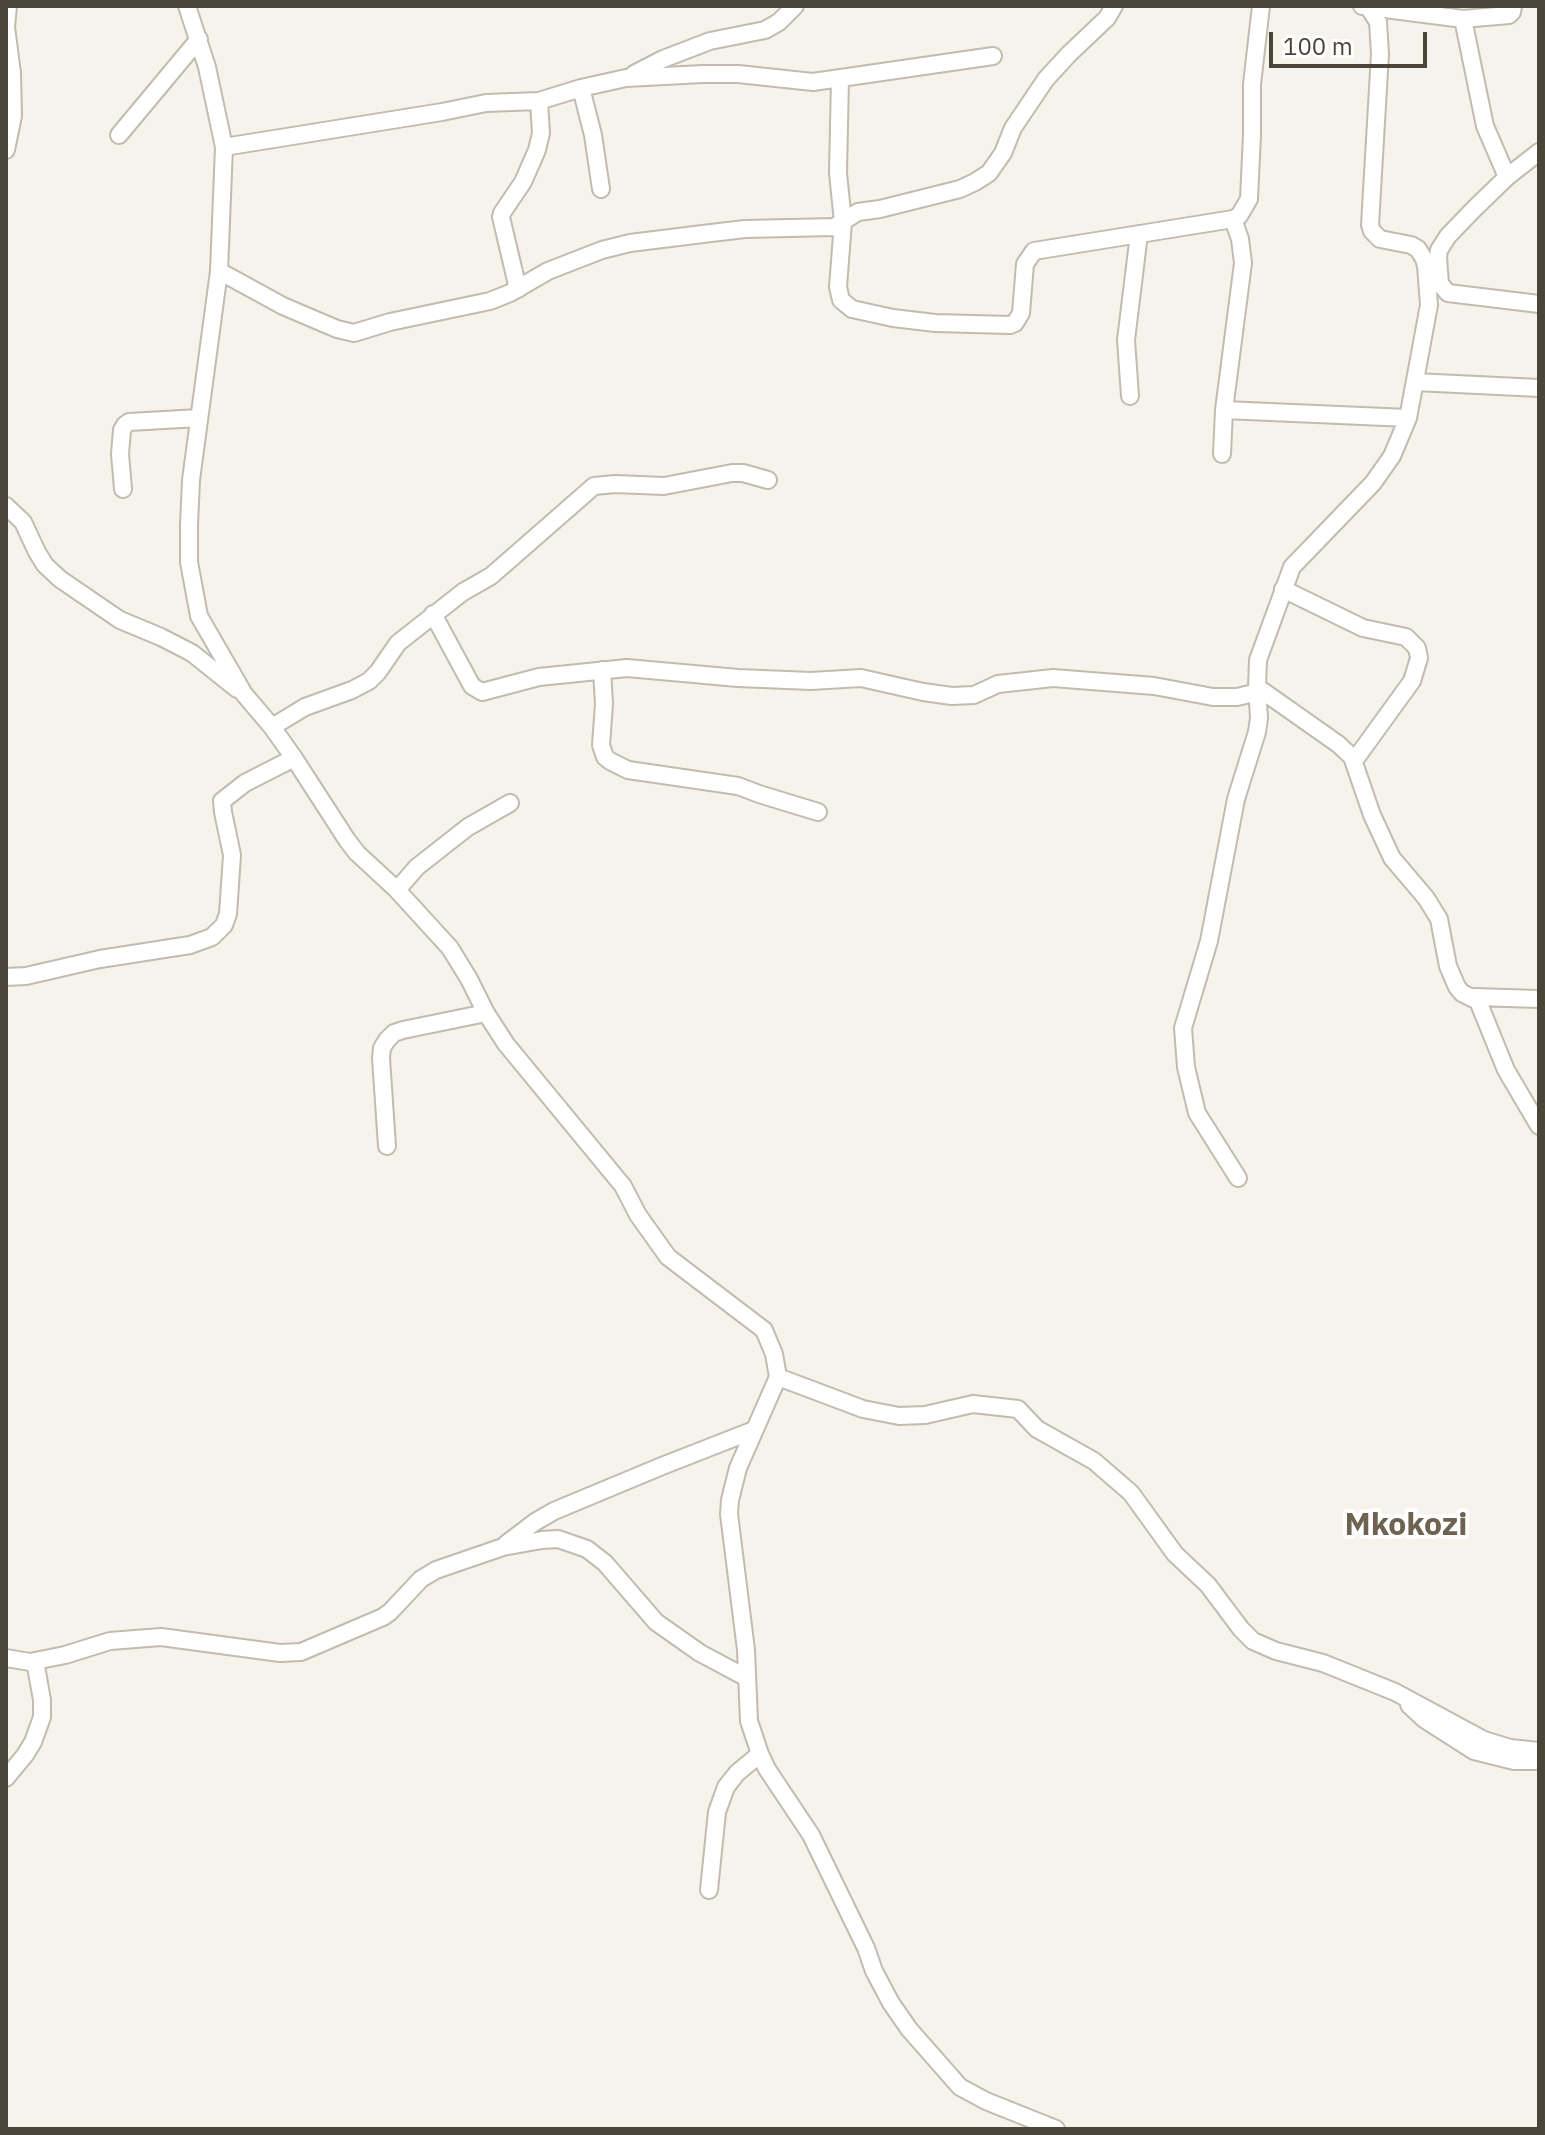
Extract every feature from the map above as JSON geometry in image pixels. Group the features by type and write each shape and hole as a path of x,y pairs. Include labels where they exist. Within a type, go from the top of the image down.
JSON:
{"street":[{"path":"6,150 13,116 6,27 8,6"},
{"path":"187,6 207,67 224,147 219,271 191,480 189,562 199,616 244,694 294,758 347,840 450,948 506,1044 623,1186 638,1215 668,1257 764,1330 774,1354 778,1377 738,1468 729,1514 746,1650 749,1721 760,1754 811,1835 866,1948 874,1971 909,2029 960,2087 986,2101 1056,2129"},
{"path":"626,78 663,59 710,41 765,30 779,22 795,6"},
{"path":"219,271 283,306 354,333 390,322 490,301 579,257 630,243 745,229 829,227 858,212 960,189 989,173 1003,153 1013,128 1046,79 1107,18 1114,6"},
{"path":"840,79 838,173 843,222 838,287 846,306 893,318 950,324 1007,325 1015,323 1021,313 1025,264 1034,251 1239,216 1249,199 1252,84 1261,6"},
{"path":"1364,7 1463,19 1509,15 1513,6"},
{"path":"1238,1178 1197,1113 1186,1067 1183,1028 1209,941 1236,799 1257,732 1258,660 1288,573 1296,560 1373,483 1392,456 1408,418 1429,305 1424,259 1415,247 1380,239 1370,225 1380,44 1378,22 1364,7"},
{"path":"1463,19 1485,126 1507,177"},
{"path":"119,135 199,39"},
{"path":"224,147 486,103 539,101 626,78 738,74 795,81 840,79 993,56"},
{"path":"581,88 593,135 601,189"},
{"path":"518,289 501,217 523,182 537,150 541,133 539,101"},
{"path":"1539,152 1473,210 1444,242 1438,257 1440,284 1444,290 1453,294 1539,304"},
{"path":"1222,454 1224,410 1243,263 1233,219"},
{"path":"1130,396 1126,340 1139,234"},
{"path":"1415,382 1539,388"},
{"path":"1224,410 1408,418"},
{"path":"123,489 120,454 125,425 129,422 199,418"},
{"path":"272,727 305,707 369,681 394,646 463,592 491,576 594,486 664,486 732,473 768,480"},
{"path":"6,506 23,522 45,565 60,579 120,620 192,653 244,694"},
{"path":"1283,589 1363,628 1406,637 1417,648 1419,658 1412,681 1354,761"},
{"path":"433,614 472,686 480,691 539,677 627,668 738,678 811,681 861,678 952,696 974,695 998,684 1053,678 1154,686 1213,697 1237,697 1257,690 1286,706 1343,748 1354,761 1360,784 1392,858 1426,898 1439,919 1448,966 1462,993 1474,997 1539,999"},
{"path":"602,670 604,704 601,745 610,761 628,770 738,786 818,812"},
{"path":"6,977 26,976 100,959 190,945 212,937 224,925 228,914 232,846 222,801 245,783 294,758"},
{"path":"397,890 417,867 468,827 510,803"},
{"path":"1474,997 1482,1007 1506,1070 1539,1126"},
{"path":"387,1146 381,1058 387,1040 403,1030 486,1013"},
{"path":"778,1377 863,1409 899,1416 925,1415 973,1404 1018,1409 1037,1429 1094,1461 1125,1487 1179,1559 1208,1585 1253,1641 1276,1651 1323,1663 1395,1692 1484,1740 1510,1748 1539,1751"},
{"path":"503,1547 554,1511 754,1430"},
{"path":"6,1658 35,1661 110,1641 161,1637 280,1653 301,1652 383,1617 428,1575 503,1547 558,1539 587,1549 605,1563 656,1622 700,1653 747,1678"},
{"path":"6,1778 33,1742 42,1717 35,1661"},
{"path":"1395,1692 1424,1719 1474,1751 1514,1761 1539,1761"},
{"path":"709,1890 717,1812 726,1787 760,1754"}],"district":[{"name":"Mkokozi","path":"1406,1526"}]}
